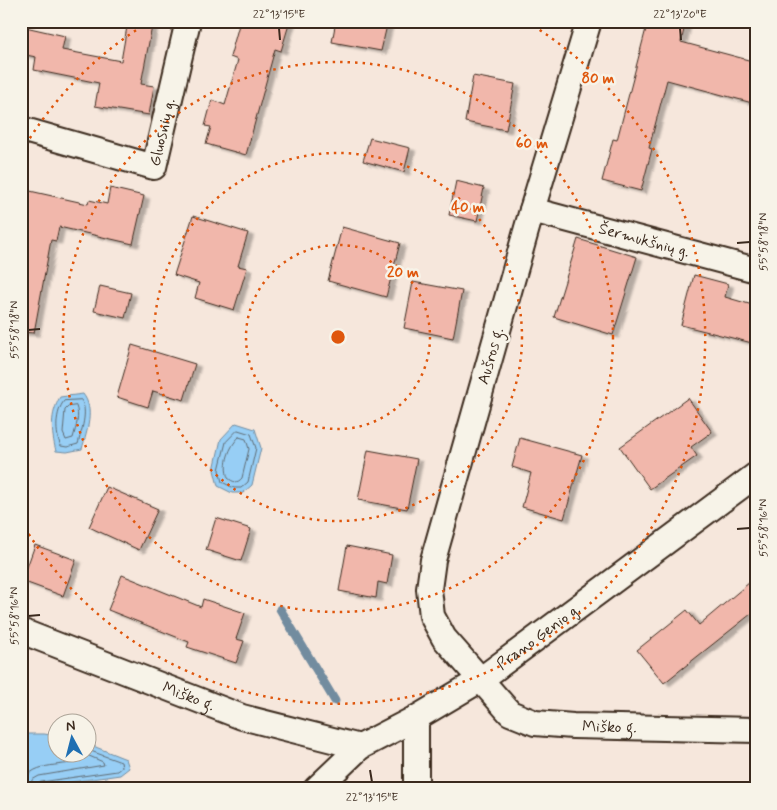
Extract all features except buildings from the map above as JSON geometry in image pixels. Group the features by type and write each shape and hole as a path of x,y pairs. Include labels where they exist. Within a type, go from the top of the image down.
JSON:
{"street":[{"name":"Gluosnių g.","path":"21,129 154,167 188,21"},
{"name":"Aušros g.","path":"480,680 444,638 432,616 429,589 433,560 532,210 589,21"},
{"name":"Šermukšnių g.","path":"532,210 756,270"},
{"name":"Prano Genio g.","path":"316,789 360,748 416,718 480,680 756,475"},
{"name":"Miško g.","path":"21,631 242,717 360,748"},
{"name":"Miško g.","path":"480,680 510,713 534,723 573,726 756,730"},
{"path":"416,718 416,789"}],"water":[{"path":"83,394 89,406 89,420 82,449 67,452 56,451 52,423 57,403 60,397"},
{"path":"236,423 255,429 261,448 252,485 243,493 232,493 218,486 214,470 221,439"},
{"path":"21,734 48,735 48,762 98,762 98,748 126,759 129,768 120,775 21,789"}],"waterway":[{"path":"280,609 335,701"}]}
